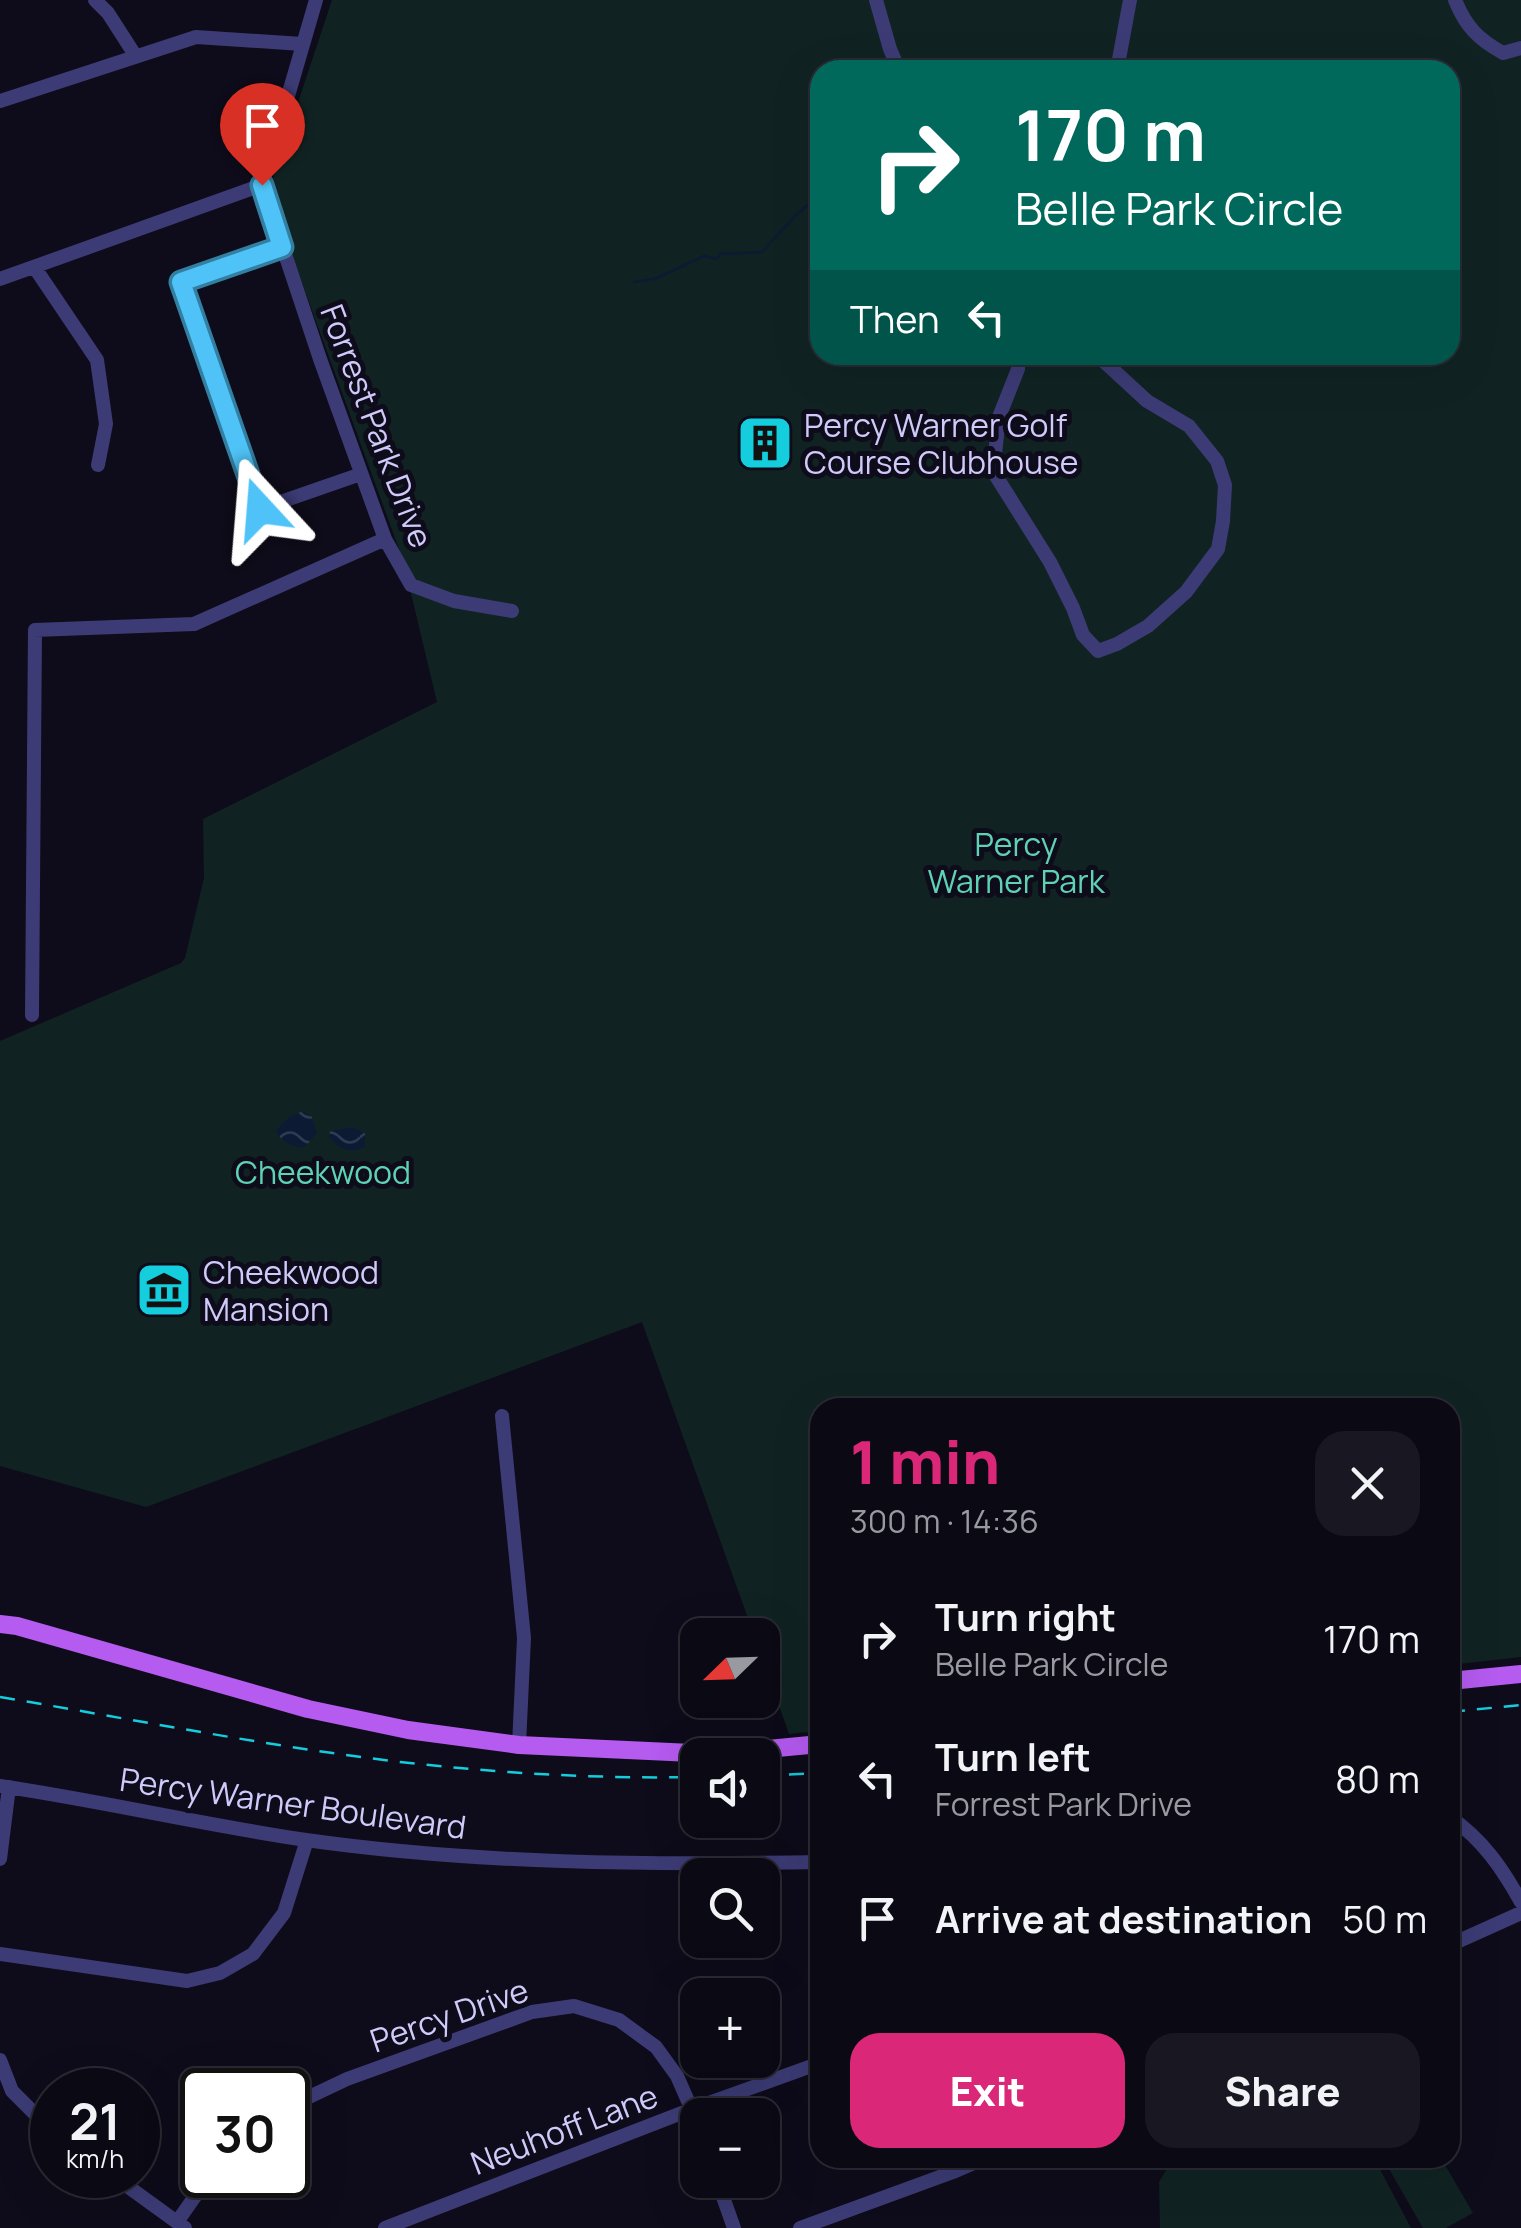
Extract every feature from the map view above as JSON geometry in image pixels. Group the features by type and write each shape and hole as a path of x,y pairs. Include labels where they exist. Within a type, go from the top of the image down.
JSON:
{"main road":[{"path":"0,1624 308,1709 408,1730 518,1745 692,1754 810,1745"},
{"path":"1460,1680 1521,1674"}],"street":[{"path":"96,0 135,55"},
{"path":"0,279 262,185 316,0"},
{"path":"876,0 895,60"},
{"path":"1118,60 1130,0"},
{"path":"1454,0 1480,40 1503,53 1521,48"},
{"path":"0,101 196,36 302,44"},
{"name":"Forrest Park Drive","path":"262,185 385,540 411,584 454,601 512,611"},
{"path":"282,247 181,282 260,509 361,474"},
{"path":"36,268 96,360 106,424 98,465"},
{"path":"1018,365 999,418 994,454 996,476 1050,562 1083,635 1098,651 1148,626 1186,592 1218,549 1224,521 1225,485 1217,461 1189,426 1147,402 1108,365"},
{"path":"32,1015 34,630 194,624 385,540"},
{"path":"502,1416 524,1638 518,1745"},
{"path":"0,1859 5,1786"},
{"name":"Percy Warner Boulevard","path":"5,1786 307,1840 486,1858 666,1865 810,1862"},
{"path":"1460,1824 1501,1866 1521,1902"},
{"path":"0,1954 187,1981 220,1973 254,1954 284,1914 307,1840"},
{"path":"1460,1940 1521,1913"},
{"name":"Percy Drive","path":"310,2097 347,2079 532,2012 574,2006 618,2020 656,2047 687,2098"},
{"path":"0,2060 12,2091 30,2109"},
{"name":"Neuhoff Lane","path":"723,2098 810,2067"},
{"name":"Neuhoff Lane","path":"385,2228 680,2114"},
{"path":"800,2228 962,2168"},
{"path":"144,2198 181,2225 197,2198"},
{"path":"723,2198 734,2228"}],"green space":[{"name":"Percy Warner Park","path":"332,0 1521,0 1521,1657 1460,1664 1460,1398 810,1398 810,1732 789,1734 780,1708 780,1618 748,1618 642,1322 146,1507 0,1466 0,1041 181,963 204,878 203,819 437,702 403,560 274,206 271,184"},
{"path":"1167,2168 1379,2168 1411,2228 1160,2228 1159,2182"},
{"path":"1388,2168 1447,2168 1473,2213 1446,2228 1423,2228"}],"water":[{"path":"303,1111 312,1117 317,1133 301,1147 284,1141 276,1130 289,1117"},
{"path":"352,1127 365,1133 365,1147 345,1150 329,1137 330,1131"}],"waterway":[{"path":"634,282 657,278 704,256 717,259 720,254 762,252 810,203"}],"railway":[{"path":"0,1697 392,1761 545,1774 680,1777"},
{"path":"1460,1711 1521,1705"},
{"path":"780,1775 810,1774"}],"place":[{"name":"Percy Warner Golf Course Clubhouse","path":"765,443"},
{"name":"Cheekwood Mansion","path":"164,1290"}],"route":[{"path":"260,509 181,282 282,247 262,185"}],"park label":[{"name":"Cheekwood","path":"323,1172"}]}
